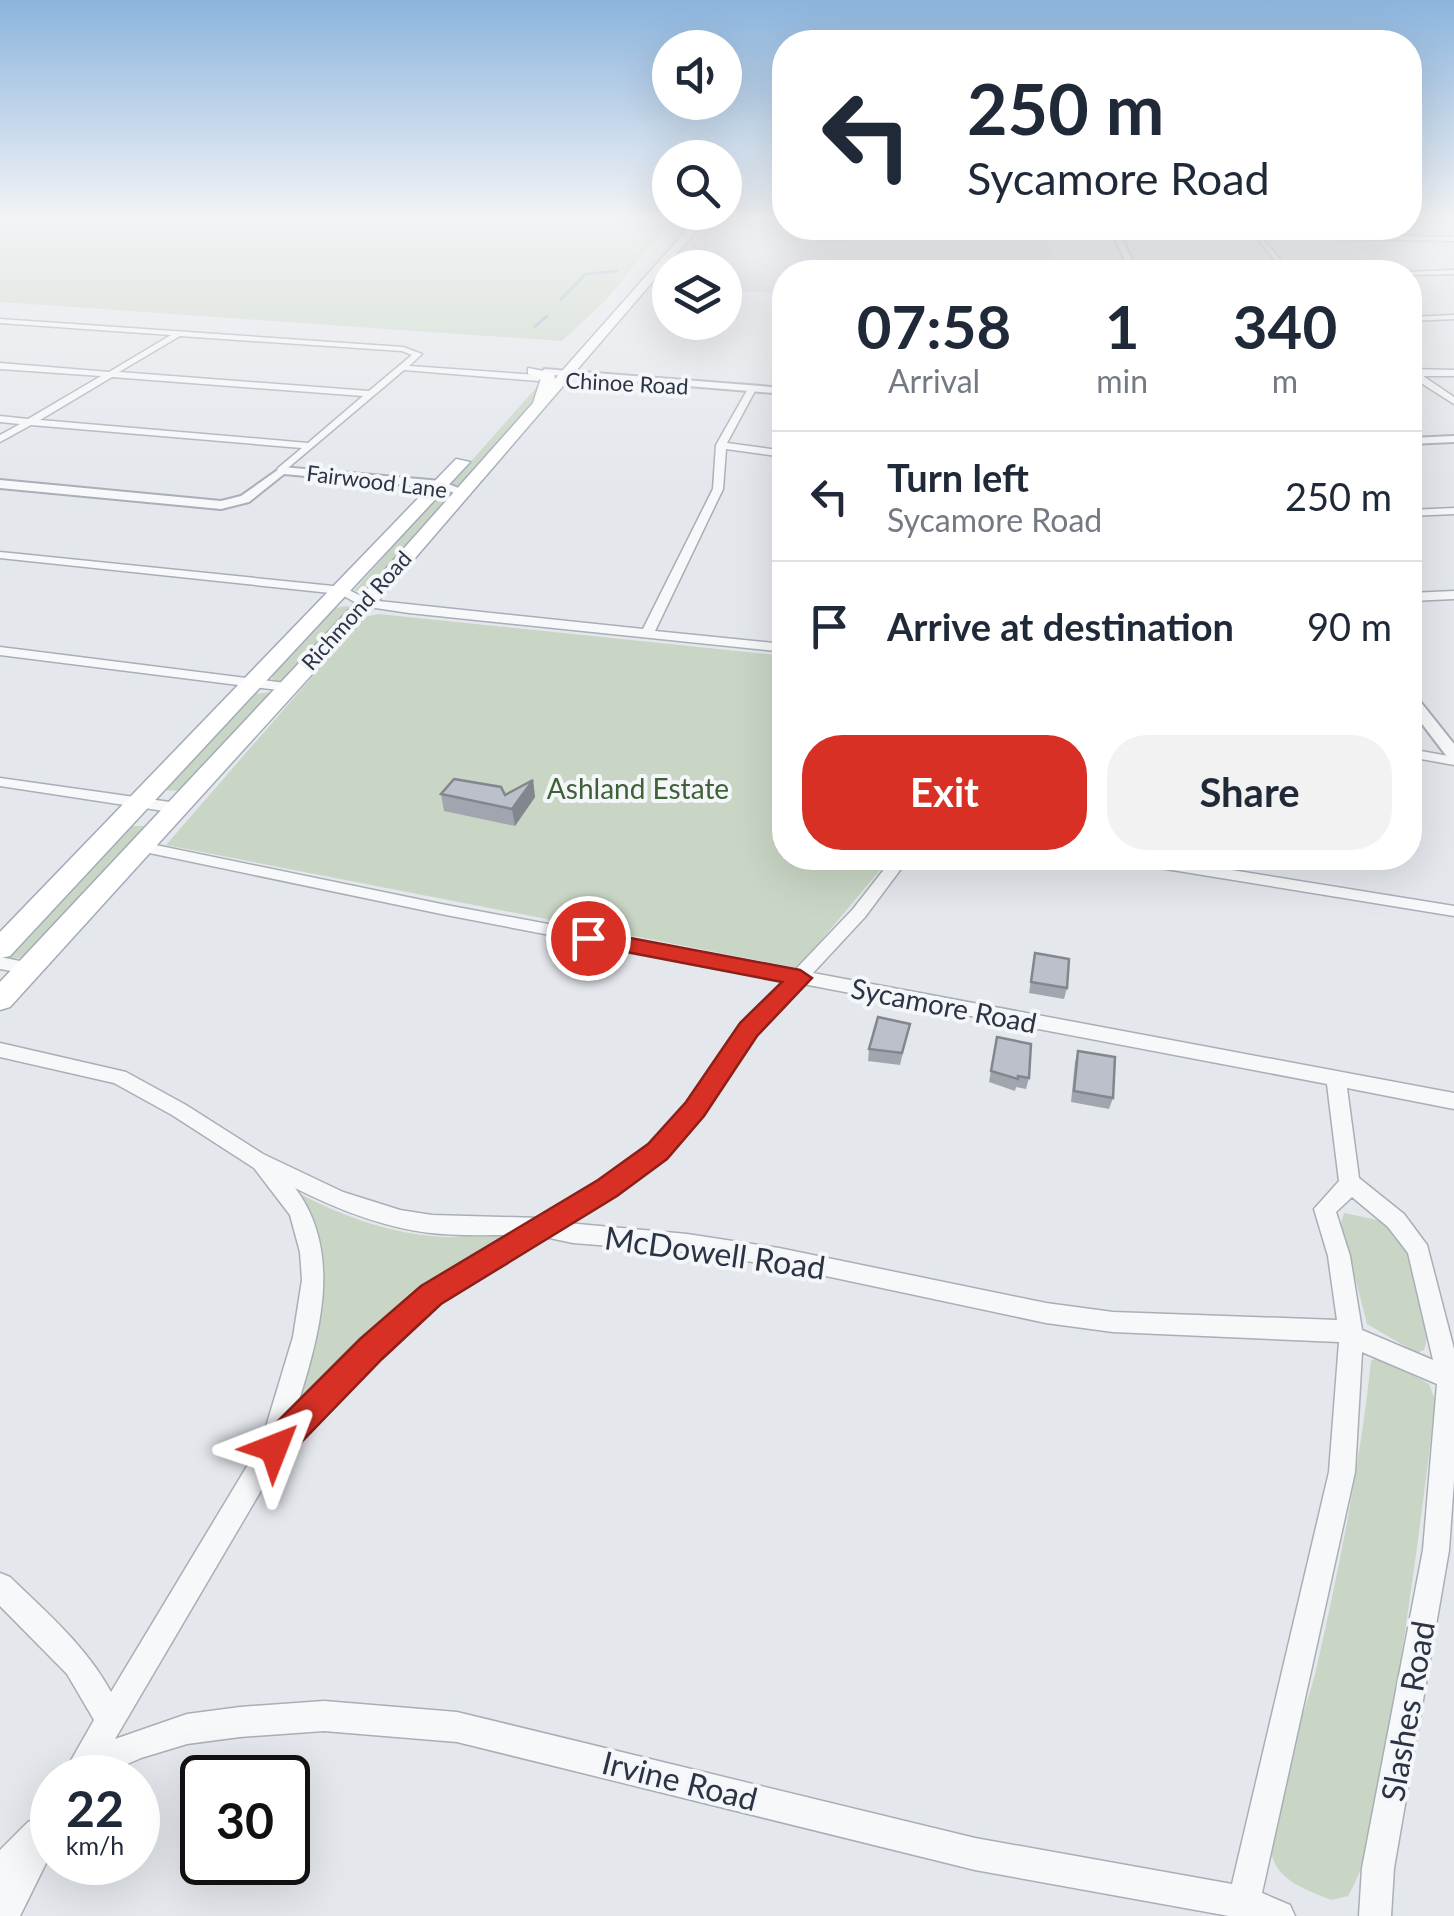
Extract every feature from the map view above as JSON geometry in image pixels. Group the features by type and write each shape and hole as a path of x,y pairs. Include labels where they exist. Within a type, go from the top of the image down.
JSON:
{"main road":[{"name":"Richmond Road","path":"0,1000 366,603 530,400 619,304"},
{"path":"553,374 573,352 573,340"},
{"name":"Richmond Road","path":"0,949 476,446"}],"street":[{"path":"1422,318 1454,317"},
{"path":"0,321 178,334 553,374"},
{"path":"0,439 178,334"},
{"path":"0,484 216,504 240,501 411,360"},
{"path":"0,366 372,394"},
{"path":"1422,374 1454,373"},
{"name":"Chinoe Road","path":"553,374 772,390"},
{"path":"1422,381 1454,401"},
{"path":"646,634 718,489 721,444 752,388"},
{"path":"0,419 310,446"},
{"path":"1422,441 1454,439"},
{"path":"721,444 772,452"},
{"name":"Fairwood Lane","path":"282,470 437,490"},
{"name":"Fairwood Lane","path":"270,480 460,491"},
{"path":"1422,512 1454,510"},
{"path":"0,554 342,591 366,603 772,647"},
{"path":"1422,596 1454,594"},
{"path":"0,651 286,688"},
{"path":"1422,714 1454,758"},
{"path":"1422,754 1454,758"},
{"path":"0,782 177,808"},
{"name":"Sycamore Road","path":"141,848 1454,1101"},
{"path":"89,1755 270,1452 416,1307 463,1272 608,1188 658,1152 695,1109 749,1030 859,914 892,870"},
{"path":"1203,870 1454,911"},
{"path":"0,963 28,968"},
{"name":"McDowell Road","path":"0,1050 119,1078 179,1110 256,1160 337,1199 400,1219 637,1236 779,1257 1046,1314 1096,1320 1214,1328 1320,1329 1351,1336 1451,1378"},
{"path":"1244,1909 1342,1472 1351,1336 1338,1256 1325,1215 1329,1204 1344,1192 1349,1181 1336,1079"},
{"path":"256,1160 293,1200 305,1224 311,1255 305,1331 270,1452"},
{"name":"Slashes Road","path":"1349,1181 1404,1225 1419,1252 1451,1378 1436,1550 1378,1868 1375,1916"},
{"path":"1329,1204 1374,1206 1388,1212"},
{"path":"0,1587 79,1662 98,1690 109,1720"},
{"name":"Irvine Road","path":"116,1755 187,1729 240,1722 324,1716 457,1727 535,1743 975,1854 1279,1916"},
{"path":"0,1872 30,1842"},
{"path":"3,1916 30,1863"}],"green space":[{"path":"35,304 601,304 562,341"},
{"path":"543,380 530,409 461,485 450,485"},
{"path":"436,497 451,497 368,590 354,591"},
{"path":"351,607 281,683 273,682 272,676 336,608"},
{"name":"Ashland Estate","path":"379,614 772,655 772,870 880,870 798,968 166,845 364,617"},
{"path":"269,692 271,696 180,791 163,790 256,694"},
{"path":"132,826 145,826 146,830 28,958 11,958 9,955"},
{"path":"299,1196 353,1218 406,1232 444,1237 491,1233 505,1237 447,1273 396,1314 300,1419 299,1389 319,1316 324,1275 319,1235"},
{"path":"1344,1213 1392,1223 1414,1267 1424,1301 1424,1350 1417,1353 1367,1324 1341,1223"},
{"path":"1376,1358 1429,1384 1435,1400 1378,1806 1366,1854 1348,1896 1331,1900 1280,1872 1272,1855 1271,1836 1280,1789 1325,1632 1355,1478 1371,1361"}],"building":[{"path":"454,779 501,787 505,795 533,780 512,809 441,794"},
{"path":"1035,953 1069,959 1067,988 1031,982"},
{"path":"878,1017 910,1024 902,1053 869,1049"},
{"path":"997,1037 1031,1044 1029,1078 991,1071"},
{"path":"1078,1051 1115,1057 1113,1098 1074,1091"}],"waterway":[{"path":"534,327 547,316"}],"route":[{"path":"274,1448 371,1349 431,1295 463,1272 608,1188 658,1152 695,1109 749,1030 800,978 588,938"}]}
